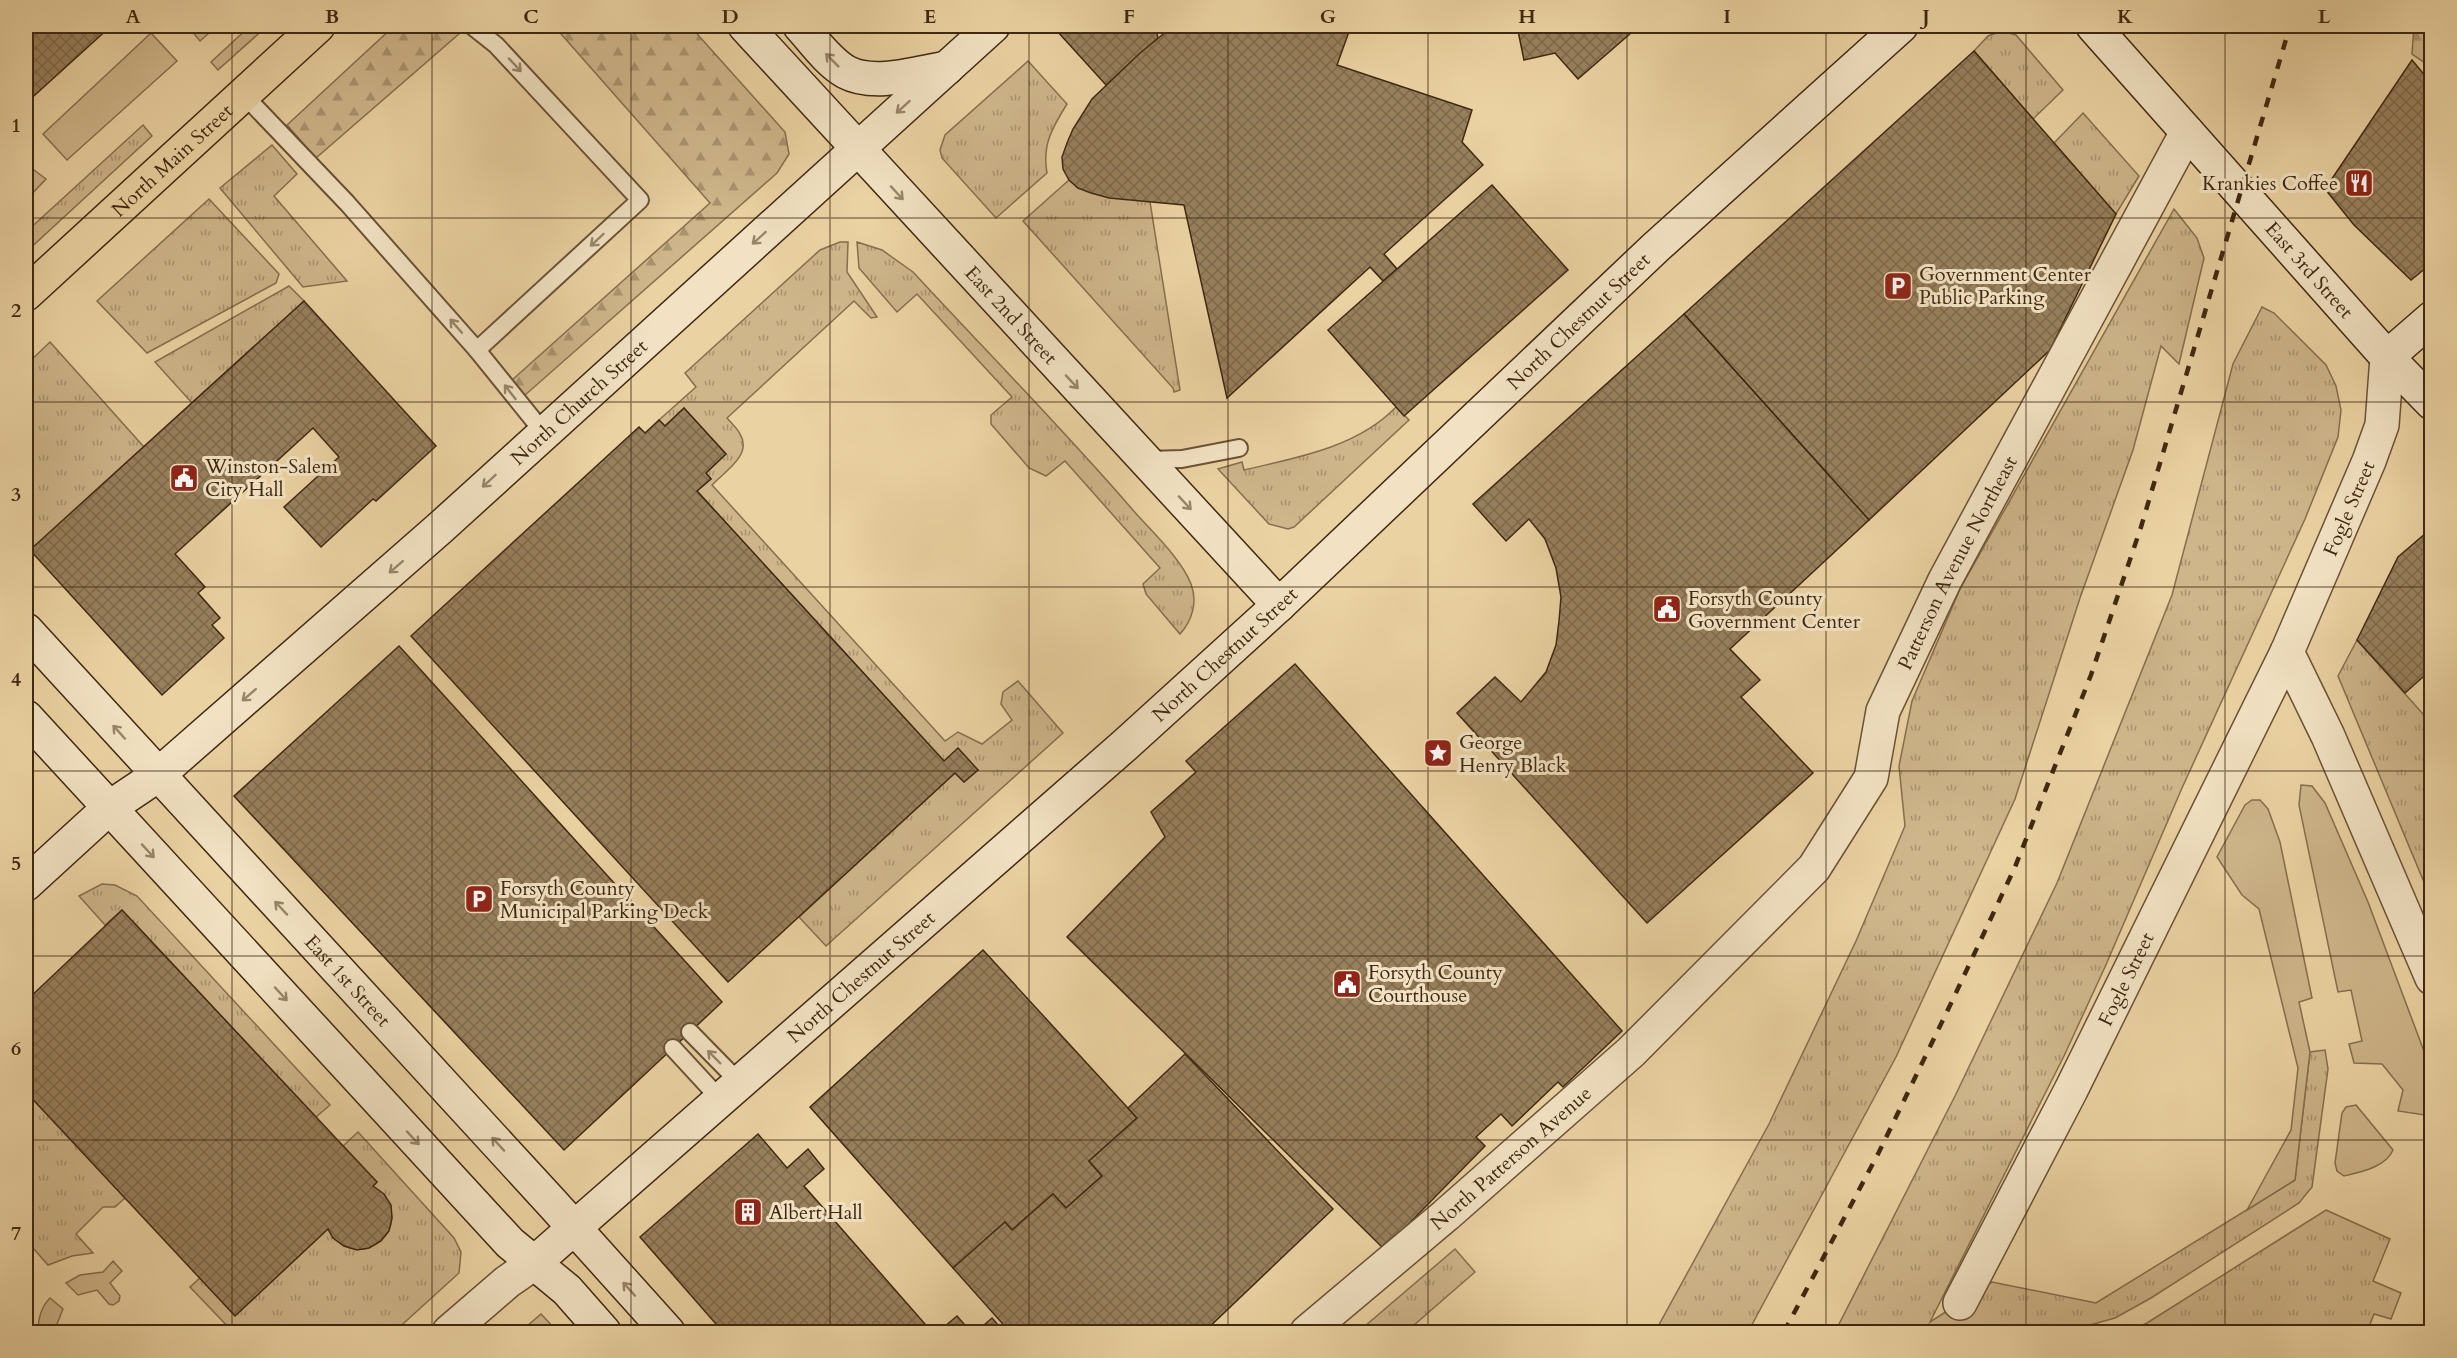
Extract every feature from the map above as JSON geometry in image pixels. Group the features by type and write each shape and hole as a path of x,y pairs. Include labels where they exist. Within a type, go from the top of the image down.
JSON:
{"main road":[{"name":"North Main Street","path":"26,294 318,26"}],"street":[{"name":"East 2nd Street","path":"745,26 1279,605"},
{"path":"800,26 836,65 860,77 887,78 947,68"},
{"name":"North Church Street","path":"26,884 109,808 158,775 440,528 993,26"},
{"name":"North Chestnut Street","path":"449,1332 507,1282 533,1264 1125,745 1279,605 1655,248 1901,26"},
{"name":"East 3rd Street","path":"2092,26 2387,357 2432,404"},
{"name":"Patterson Avenue Northeast","path":"1708,974 1814,868 1871,778 1883,711 1945,580 2187,132"},
{"path":"2387,357 2432,318"},
{"name":"Fogle Street","path":"1960,1303 2071,1090 2287,652 2369,461 2382,425 2387,357"},
{"name":"East 1st Street","path":"26,630 668,1332"},
{"path":"2287,652 2328,736 2432,978"},
{"path":"26,717 510,1243 567,1290 604,1332"},
{"name":"North Patterson Avenue","path":"1307,1332 1446,1215 1631,1052 1708,974"}],"lane":[{"path":"472,26 496,45 640,200 477,350"},
{"path":"243,94 347,203 477,350 544,433"},
{"path":"1145,460 1182,459 1239,448"},
{"path":"690,1032 730,1091"},
{"path":"673,1048 730,1091"}],"green space":[{"path":"193,26 217,26 200,41 190,29"},
{"path":"250,26 267,26 218,70 211,62"},
{"path":"394,26 451,26 460,33 316,158 287,125"},
{"path":"554,26 690,26 785,132 789,154 777,173 524,396 512,380 710,203"},
{"path":"2414,26 2431,26 2431,67 2412,54"},
{"path":"2002,31 2016,35 2063,90 2033,119 1974,51 1988,36"},
{"path":"151,33 177,61 67,160 43,134"},
{"path":"1028,61 1067,104 1047,145 1047,173 996,218 942,158 940,150 945,135"},
{"path":"2083,113 2139,176 2116,214 2054,143"},
{"path":"143,125 152,136 26,252 26,232"},
{"path":"272,145 297,174 274,196 347,281 303,287 220,188"},
{"path":"26,164 46,179 26,200"},
{"path":"1069,180 1078,188 1150,202 1180,390 1174,392 1173,388 1023,221"},
{"path":"209,199 279,274 276,283 147,353 97,301"},
{"path":"2174,209 2197,238 2204,258 2179,364 2161,346 2133,450 2080,598 2015,799 1896,1057 1748,1332 1655,1332 1769,1124 1856,941 1905,826 1899,766 1912,701 1960,589"},
{"path":"840,242 848,242 847,272 877,317 871,318 854,301 727,418 740,434 743,449 735,462 712,485 945,741 958,732 982,744 1012,720 1001,704 1003,692 1018,681 1063,733 826,946 799,917 955,773 964,782 978,770 944,761 697,491 711,479 706,473 726,454 684,408 665,426 659,420 696,387 685,373 820,250"},
{"path":"857,242 882,250 913,272 1079,449 1173,554 1191,584 1194,598 1191,617 1180,634 1146,594 1143,584 1160,568 1065,461 1046,476 1029,468 991,424 991,415 1012,397 917,294 897,312 859,268"},
{"path":"289,286 304,301 192,403 155,362"},
{"path":"2262,307 2274,313 2326,365 2336,386 2341,410 2338,437 2305,519 2182,788 2064,1056 1930,1322 1992,1282 2096,1303 2295,1180 2310,1052 2325,1050 2328,1069 2312,1187 2299,1203 2151,1298 2115,1318 2065,1332 1835,1332 1955,1096 2057,883 2172,595 2233,364"},
{"path":"50,342 144,447 26,556 26,365"},
{"path":"1396,407 1409,420 1294,527 1288,529 1269,524 1218,469 1242,462 1244,470 1325,449 1364,432"},
{"path":"2357,640 2431,723 2431,899 2338,676"},
{"path":"2301,785 2312,786 2325,803 2368,902 2431,1070 2431,1116 2398,1111 2403,1090 2382,1064 2354,1063 2349,1044 2362,1041 2351,990 2338,992 2299,805"},
{"path":"2252,800 2260,800 2268,809 2280,842 2312,998 2299,1002 2310,1052 2295,1180 2247,1210 2291,1130 2298,1068 2259,909 2242,895 2217,857 2245,805"},
{"path":"102,884 115,885 137,896 330,1105 316,1117 122,910 105,925 79,896"},
{"path":"26,1092 125,1198 115,1207 103,1207 76,1234 93,1253 72,1256 48,1265 26,1240"},
{"path":"2356,1105 2393,1150 2390,1156 2379,1165 2344,1176 2337,1171 2335,1163 2342,1113 2346,1107"},
{"path":"358,1132 454,1238 461,1252 459,1273 394,1332 375,1330 371,1332 305,1332 300,1327 294,1332 280,1332 274,1328 268,1332 254,1332 249,1327 241,1332 233,1332 190,1287 200,1278 328,1229 341,1243 355,1249 369,1248 381,1241 389,1229 392,1216 387,1201 373,1186 377,1182 343,1146"},
{"path":"2326,1210 2390,1239 2373,1281 2401,1293 2391,1319 2374,1314 2367,1332 2127,1332 2147,1323"},
{"path":"1455,1249 1475,1272 1406,1332 1358,1332"},
{"path":"113,1261 122,1271 110,1283 120,1296 119,1301 113,1305 109,1304 97,1290 78,1295 66,1283 80,1275 103,1272"},
{"path":"50,1298 63,1309 55,1329 58,1332 38,1332 44,1305"},
{"path":"541,1314 558,1332 552,1332 549,1329 545,1332 520,1332"}],"building":[{"path":"26,26 111,26 26,103"},
{"path":"1066,26 1155,26 1158,38 1106,85 1058,32"},
{"path":"1173,26 1351,26 1337,65 1472,110 1462,142 1483,165 1384,254 1397,269 1383,281 1370,267 1227,398 1184,205 1109,198 1091,193 1078,188 1069,180 1063,169 1062,157 1067,143 1092,99 1139,54"},
{"path":"1517,26 1639,26 1578,79 1555,53 1524,60"},
{"name":"Government Center Public Parking","path":"1974,51 2116,214 2050,350 1869,520 1684,314"},
{"path":"2412,60 2432,84 2432,263 2411,280 2354,225 2325,189"},
{"path":"1492,185 1568,270 1404,416 1328,330"},
{"name":"Winston-Salem City Hall","path":"304,301 436,446 321,547 284,507 339,457 313,428 175,554 205,587 198,593 220,618 212,625 224,638 162,695 30,550"},
{"name":"Forsyth County Government Center","path":"1684,314 1869,520 1730,649 1760,680 1741,697 1813,773 1647,923 1457,713 1495,677 1521,702 1546,672 1556,645 1561,597 1556,568 1545,539 1529,519 1506,541 1473,504"},
{"path":"684,408 726,454 706,473 711,479 697,491 944,761 958,748 978,770 964,782 955,773 728,982 411,636 639,427 645,433 659,420 665,426"},
{"path":"2432,528 2432,669 2405,693 2357,640 2398,557"},
{"name":"Forsyth County Municipal Parking Deck","path":"399,646 722,1002 564,1150 234,796"},
{"name":"Forsyth County Courthouse","path":"1295,664 1622,1031 1563,1087 1558,1082 1512,1126 1501,1114 1476,1137 1485,1146 1384,1249 1067,937 1165,837 1151,812 1196,772 1186,761"},
{"path":"122,910 377,1182 373,1186 384,1194 391,1205 392,1218 389,1231 381,1241 369,1248 357,1250 344,1246 333,1238 328,1229 235,1316 26,1092 26,1001"},
{"path":"983,950 1137,1118 1089,1161 1102,1176 1066,1208 1053,1194 1012,1230 1005,1222 953,1268 810,1107"},
{"path":"1185,1054 1333,1209 1204,1332 1010,1332 953,1268 1005,1222 1012,1230 1053,1194 1066,1208 1102,1176 1089,1161 1137,1118 1128,1108"},
{"name":"Albert Hall","path":"758,1134 787,1168 808,1149 824,1169 804,1186 932,1332 723,1332 640,1237"},
{"path":"957,1316 971,1332 938,1332"},
{"path":"992,1318 1004,1332 976,1332"}],"railway":[{"path":"1784,1332 1879,1152 2015,867 2091,675 2141,527 2290,26"}],"place":[{"name":"Krankies Coffee","path":"2359,183"},
{"name":"Government Center Public Parking","path":"1898,286"},
{"name":"Winston-Salem City Hall","path":"184,478"},
{"name":"Forsyth County Government Center","path":"1667,609"},
{"name":"George Henry Black","path":"1438,753"},
{"name":"Forsyth County Municipal Parking Deck","path":"479,899"},
{"name":"Forsyth County Courthouse","path":"1347,984"},
{"name":"Albert Hall","path":"748,1212"}]}
